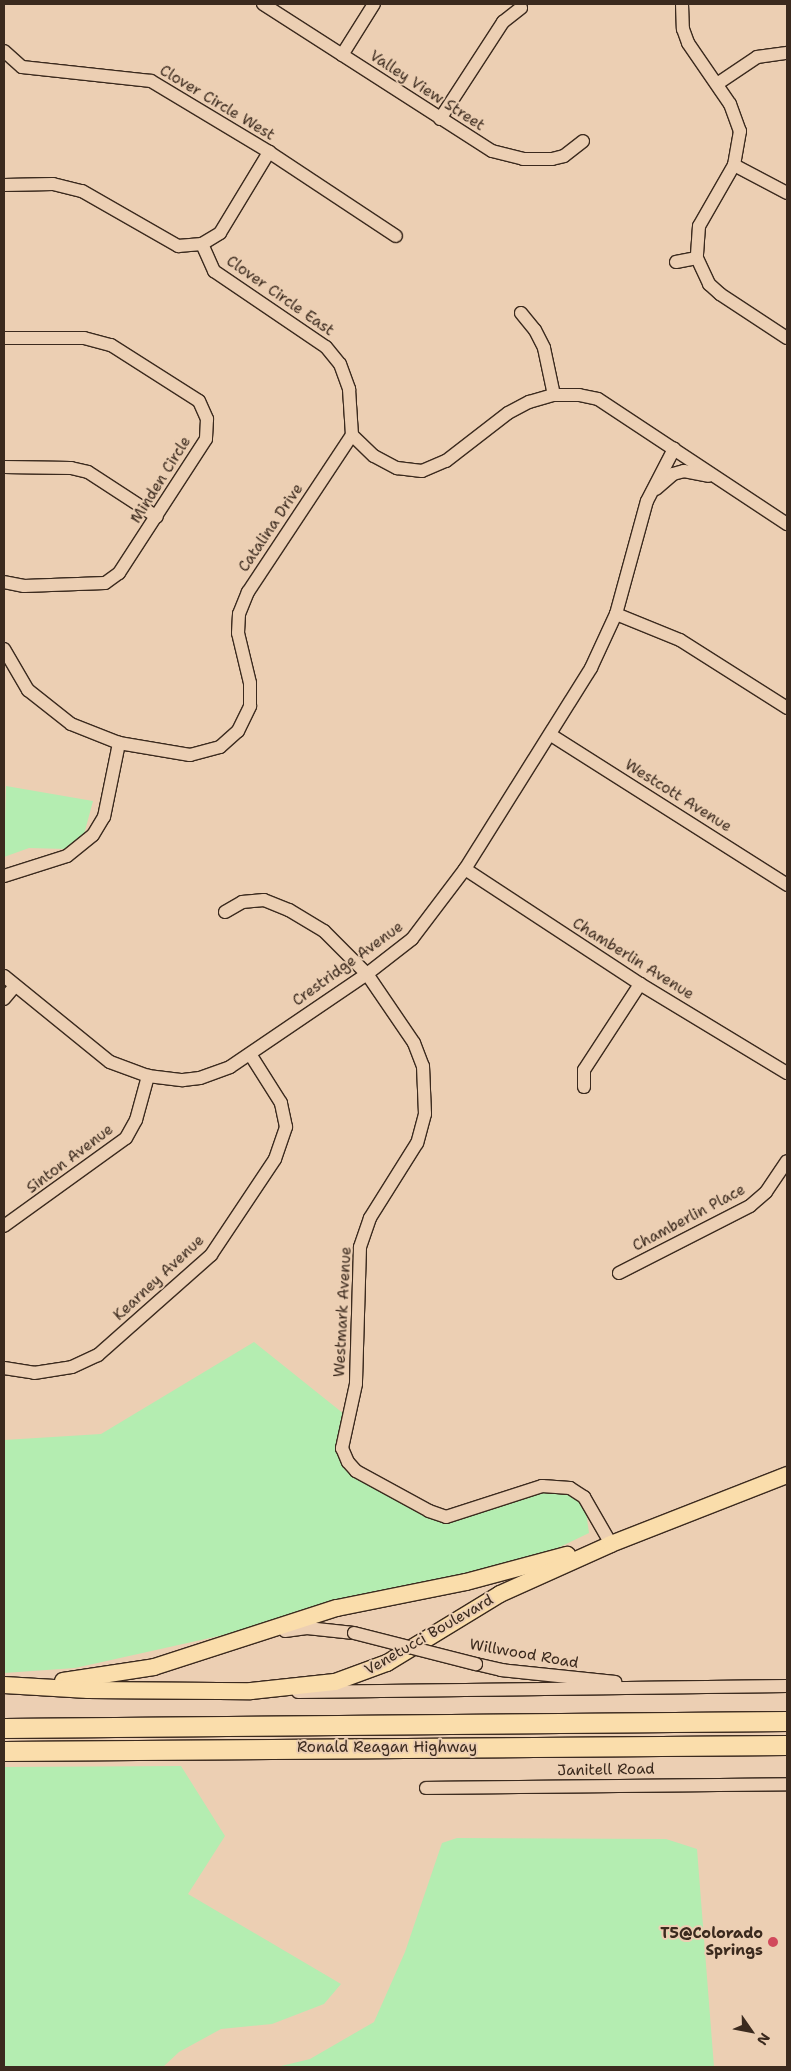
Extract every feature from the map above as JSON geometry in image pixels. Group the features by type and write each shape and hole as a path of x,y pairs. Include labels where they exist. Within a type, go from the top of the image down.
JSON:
{"highway":[{"name":"Ronald Reagan Highway","path":"4,1728 787,1721"},
{"name":"Ronald Reagan Highway","path":"4,1751 779,1745"}],"main road":[{"name":"Venetucci Boulevard","path":"29,1685 88,1690 251,1691 307,1686 361,1674 387,1663 500,1594 611,1544 787,1476"},
{"name":"Venetucci Boulevard","path":"4,1686 29,1685 120,1674 223,1646 336,1608 466,1582 611,1544"}],"street":[{"name":"Valley View Street","path":"263,4 492,152 523,160 564,156 583,140"},
{"path":"342,55 374,4"},
{"path":"682,4 683,29 688,42 738,120 740,131 734,166 704,213 696,241 697,258 709,284 720,294 787,338"},
{"path":"440,119 503,22 521,8"},
{"name":"Clover Circle West","path":"4,51 22,67 151,80 269,152 396,236"},
{"path":"716,84 757,57 787,53"},
{"path":"4,185 53,184 82,191 178,246 202,244 220,233 269,152"},
{"path":"734,166 787,193"},
{"name":"Clover Circle East","path":"202,244 214,271 326,347 340,364 350,389 352,435"},
{"path":"676,262 697,258"},
{"path":"521,313 535,330 544,348 554,395"},
{"name":"Minden Circle","path":"4,338 84,338 111,345 199,402 207,419 206,439 119,574 105,583 24,586 4,582"},
{"path":"352,435 374,456 397,468 422,470 446,461 508,413 529,402 554,395 579,395 598,400 674,449"},
{"name":"Catalina Drive","path":"4,649 28,690 71,724 120,743 190,755 220,747 238,731 250,706 250,683 238,633 238,614 248,592 352,435"},
{"name":"Crestridge Avenue","path":"4,976 110,1062 148,1076 200,1078 230,1067 367,974 412,939 465,869 551,735 591,668 616,614 647,501 674,449 787,524"},
{"path":"4,467 71,468 88,472 157,517"},
{"name":"Crestridge Avenue","path":"647,501 673,474 694,472 718,478"},
{"path":"616,614 680,640 787,708"},
{"name":"Westcott Avenue","path":"551,735 787,885"},
{"path":"4,876 67,856 93,835 104,817 120,743"},
{"name":"Chamberlin Avenue","path":"465,869 640,984 787,1072"},
{"name":"Westmark Avenue","path":"225,912 242,902 264,900 290,910 324,931 367,974 414,1043 423,1066 426,1091 425,1114 417,1143 370,1218 360,1247 356,1384 342,1448 348,1462 356,1471 429,1511 446,1517 542,1486 570,1488 584,1497 611,1544"},
{"path":"584,1086 584,1070 640,984"},
{"path":"4,999 15,986"},
{"name":"Kearney Avenue","path":"4,1368 34,1372 53,1370 72,1367 98,1355 211,1255 275,1159 286,1127 281,1103 250,1054"},
{"name":"Sinton Avenue","path":"4,1226 126,1138 136,1120 148,1076"},
{"name":"Chamberlin Place","path":"619,1273 750,1206 766,1192 787,1161"},
{"name":"Willwood Road","path":"223,1646 307,1628 354,1633 476,1664 584,1680 675,1687"},
{"name":"Willwood Road","path":"251,1691 493,1692 787,1686"},
{"name":"Janitell Road","path":"426,1788 787,1784"}],"green space":[{"path":"6,786 93,801 83,838 66,849 29,848 4,857"},
{"path":"254,1342 349,1418 342,1448 356,1471 429,1511 459,1514 542,1486 584,1497 589,1533 510,1571 75,1668 4,1673 4,1440 101,1434"},
{"path":"181,1766 225,1836 188,1894 341,1984 324,2004 272,2024 221,2029 179,2052 163,2067 4,2067 4,1767"},
{"path":"457,1838 666,1839 697,1849 714,2067 277,2067 310,2059 374,2022 405,1952 442,1843"}],"place":[{"name":"T5@Colorado Springs","path":"773,1942"}]}
